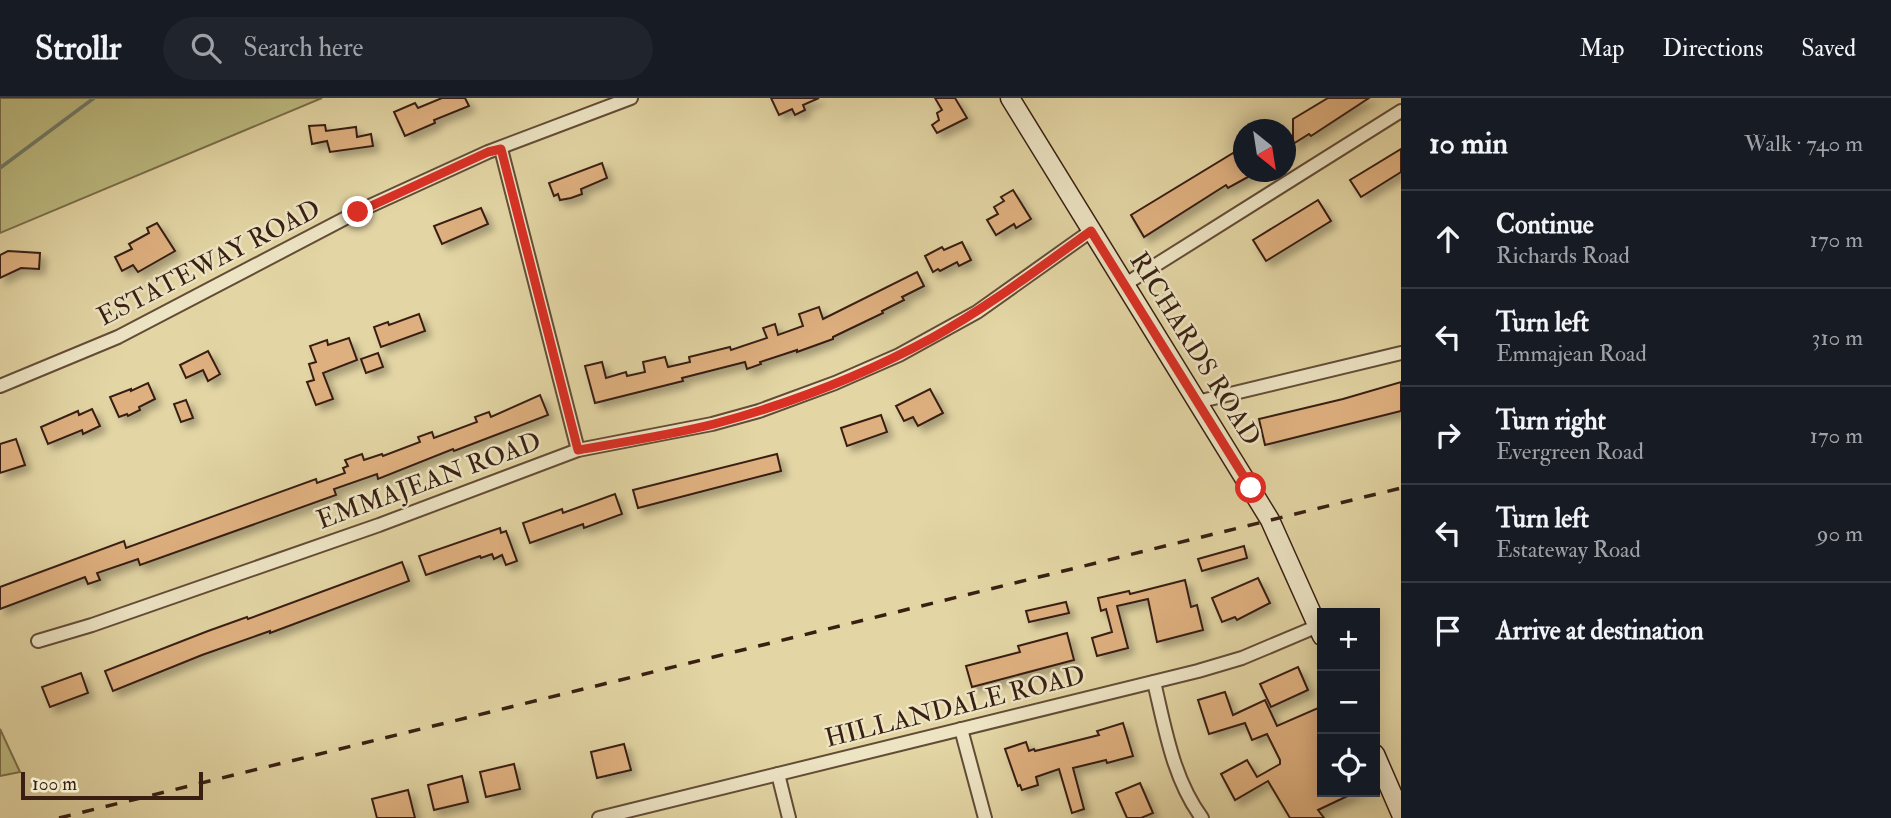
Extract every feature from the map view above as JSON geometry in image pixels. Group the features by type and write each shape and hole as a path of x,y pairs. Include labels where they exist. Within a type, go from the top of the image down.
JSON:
{"street":[{"name":"ESTATEWAY ROAD","path":"0,386 117,337 358,212 488,152 631,98"},
{"name":"RICHARDS ROAD","path":"1010,98 1270,520 1317,624"},
{"path":"1124,285 1401,111"},
{"path":"501,149 578,450"},
{"name":"EMMAJEAN ROAD","path":"38,640 92,625 366,530 578,450 712,424 758,411 835,383 899,355 976,312 1091,231"},
{"path":"1196,402 1401,352"},
{"name":"HILLANDALE ROAD","path":"599,818 1154,682 1242,658 1317,632"},
{"path":"1154,682 1175,764 1185,791 1202,818"},
{"path":"961,729 985,818"},
{"path":"1380,766 1401,814"},
{"path":"778,774 789,818"}],"shaded area":[{"path":"0,98 322,98 0,233"},
{"path":"0,729 20,772 0,776"}],"building":[{"path":"442,98 465,98 469,106 434,120 435,123 405,136 394,112 415,103 418,108"},
{"path":"771,98 819,98 803,105 805,110 795,115 792,109 779,115"},
{"path":"935,98 955,98 967,118 937,133 932,125 939,120 937,113 942,110"},
{"path":"1328,98 1369,98 1311,136 1309,134 1296,142 1296,119 1293,119"},
{"path":"325,125 326,131 356,127 357,137 371,134 373,146 330,152 327,141 312,144 309,126"},
{"path":"1401,149 1401,172 1361,197 1350,180"},
{"path":"1233,153 1233,182 1239,182 1228,188 1226,185 1144,237 1131,215"},
{"path":"602,163 607,178 581,189 582,194 571,198 560,200 558,194 554,196 549,183"},
{"path":"1013,190 1031,219 1016,228 1014,224 996,235 987,220 998,214 994,207 1004,201 1001,197"},
{"path":"1318,200 1331,221 1266,261 1253,240"},
{"path":"481,208 488,224 442,244 434,226"},
{"path":"157,223 175,251 138,272 133,265 122,271 115,257 132,249 129,244 149,233 147,228"},
{"path":"962,242 971,260 959,266 957,262 933,272 925,256 942,247 944,250"},
{"path":"8,251 40,253 39,269 21,268 0,278 0,255"},
{"path":"917,272 924,286 902,297 904,300 882,311 883,313 833,339 760,362 761,364 747,369 745,362 595,403 585,366 602,362 606,378 626,372 627,376 645,372 643,362 665,357 668,367 690,362 689,357 730,347 731,350 767,338 763,328 775,324 778,335 803,326 799,314 819,307 823,319"},
{"path":"419,314 425,331 381,347 374,327 388,322 389,325"},
{"path":"349,338 357,360 323,373 333,399 316,405 307,382 314,380 309,364 316,362 310,346 327,340 328,345"},
{"path":"208,351 220,374 208,381 203,370 186,378 180,365"},
{"path":"378,353 383,367 366,373 361,359"},
{"path":"1401,382 1401,411 1265,445 1259,419"},
{"path":"148,383 155,399 128,416 119,417 110,397"},
{"path":"930,389 943,413 918,426 913,417 904,421 896,406"},
{"path":"540,395 548,415 378,479 377,474 334,489 336,495 140,565 138,559 97,573 100,580 88,584 85,577 0,609 0,587 124,541 126,548 316,479 317,483 345,473 343,468 348,466 345,460 362,454 364,460 382,454 383,456 420,442 418,437 432,432 434,438 477,422 475,417 489,412 491,417"},
{"path":"186,400 193,418 181,422 174,404"},
{"path":"92,409 100,426 83,434 82,430 48,444 41,427 78,411 79,415"},
{"path":"881,415 887,432 847,446 841,428"},
{"path":"16,439 25,465 0,473 0,444"},
{"path":"777,454 781,471 638,508 633,490"},
{"path":"615,494 622,514 584,528 583,524 530,543 523,523 562,509 563,513"},
{"path":"500,528 501,533 506,531 517,561 506,565 502,555 494,559 492,554 426,575 419,556"},
{"path":"1244,546 1247,558 1202,571 1198,559"},
{"path":"402,562 409,581 270,633 202,655 113,691 105,671"},
{"path":"1258,578 1270,603 1237,620 1235,617 1222,622 1212,598"},
{"path":"1185,580 1191,607 1197,605 1203,630 1157,642 1148,599 1117,606 1128,648 1097,656 1092,638 1112,632 1106,609 1101,611 1098,598 1129,591 1130,594"},
{"path":"1066,602 1069,613 1029,622 1026,611"},
{"path":"1067,633 1074,660 972,687 966,666 1020,652 1018,646"},
{"path":"1298,667 1308,690 1271,707 1260,684"},
{"path":"81,673 88,693 50,707 42,687"},
{"path":"1225,692 1233,715 1265,700 1277,726 1317,708 1317,797 1345,797 1318,810 1324,818 1290,818 1268,781 1235,800 1221,774 1247,760 1257,777 1280,764 1280,760 1267,734 1252,740 1245,723 1209,734 1198,700"},
{"path":"1123,723 1133,756 1073,768 1084,809 1072,813 1059,769 1036,777 1038,785 1022,790 1020,785 1018,786 1005,749 1026,742 1029,751 1035,751 1099,735 1097,731"},
{"path":"624,744 631,770 597,778 591,752"},
{"path":"514,764 520,789 486,797 480,772"},
{"path":"462,776 468,802 434,810 428,785"},
{"path":"1140,783 1153,813 1141,818 1127,818 1116,793"},
{"path":"408,790 415,818 377,818 372,799"}],"waterway":[{"path":"0,168 94,98"}],"railway":[{"path":"59,818 1401,488"}],"route":[{"path":"358,212 488,152 501,149 578,450 712,424 758,411 835,383 899,355 976,312 1091,231 1251,488"}]}
